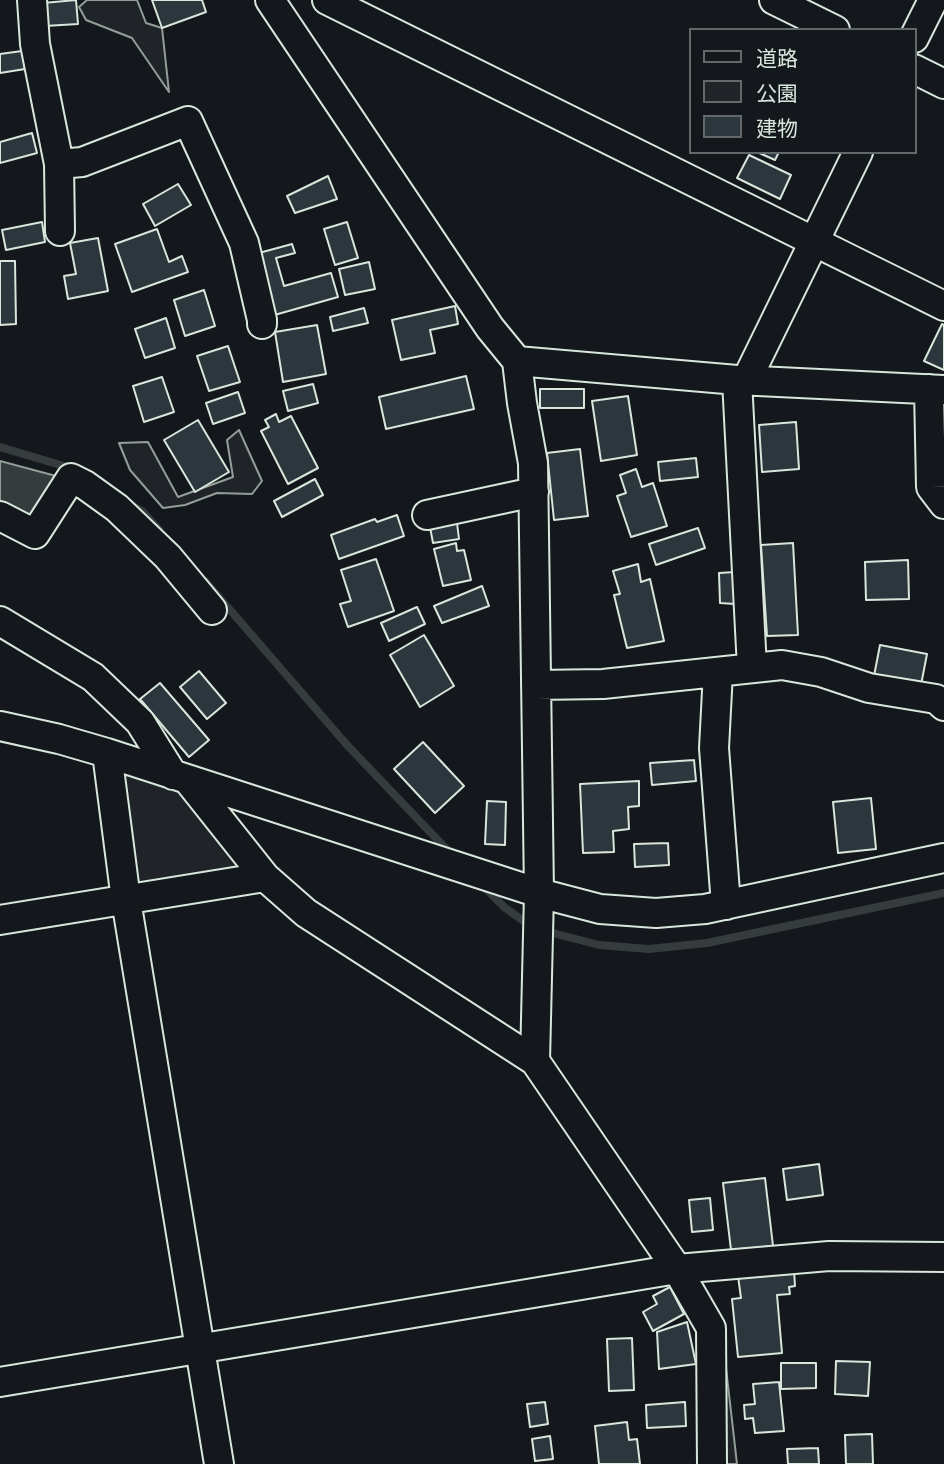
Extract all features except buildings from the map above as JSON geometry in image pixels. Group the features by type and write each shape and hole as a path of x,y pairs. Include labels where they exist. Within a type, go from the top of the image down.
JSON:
{"street":[{"path":"32,0 35,44 59,164 60,231"},
{"path":"270,0 490,328 517,361 533,463 534,492 539,893 535,1061"},
{"path":"327,0 944,306"},
{"path":"774,0 831,28"},
{"path":"916,34 933,0"},
{"path":"916,70 944,84"},
{"path":"59,164 82,162 188,121 244,243 262,324"},
{"path":"752,668 741,381 815,243 857,154"},
{"path":"517,361 741,381 936,390 931,487 944,504"},
{"path":"0,516 34,534 71,478 117,508 168,557 212,610"},
{"path":"427,515 534,492"},
{"path":"0,621 93,677 140,722 180,777 265,877 306,913 535,1061 677,1269 711,1328 712,1464"},
{"path":"536,685 603,684 782,665 821,672 869,688 936,699 944,706"},
{"path":"718,672 714,748 726,905"},
{"path":"0,726 107,753 539,893 600,909 656,913 705,909 944,858"},
{"path":"107,753 126,900 219,1464"},
{"path":"0,920 265,877"},
{"path":"0,1382 677,1269 829,1256 944,1257"}],"green space":[{"path":"87,0 137,0 146,23 162,28 169,92 132,38 86,20 79,7"},
{"path":"239,430 262,481 252,494 217,493 185,505 163,508 130,470 119,443 148,442 178,497 233,477 227,440"},
{"path":"107,753 188,780 254,879 126,900"},
{"path":"722,1333 737,1464 712,1464"}],"shaded area":[{"path":"0,461 56,476 28,518 0,504"}],"waterway":[{"path":"0,447 74,469"},
{"path":"133,506 143,512 159,530"},
{"path":"205,581 347,745 452,855"},
{"path":"481,884 504,907 532,927"},
{"path":"545,931 599,945 649,949 707,943 944,893"}]}
